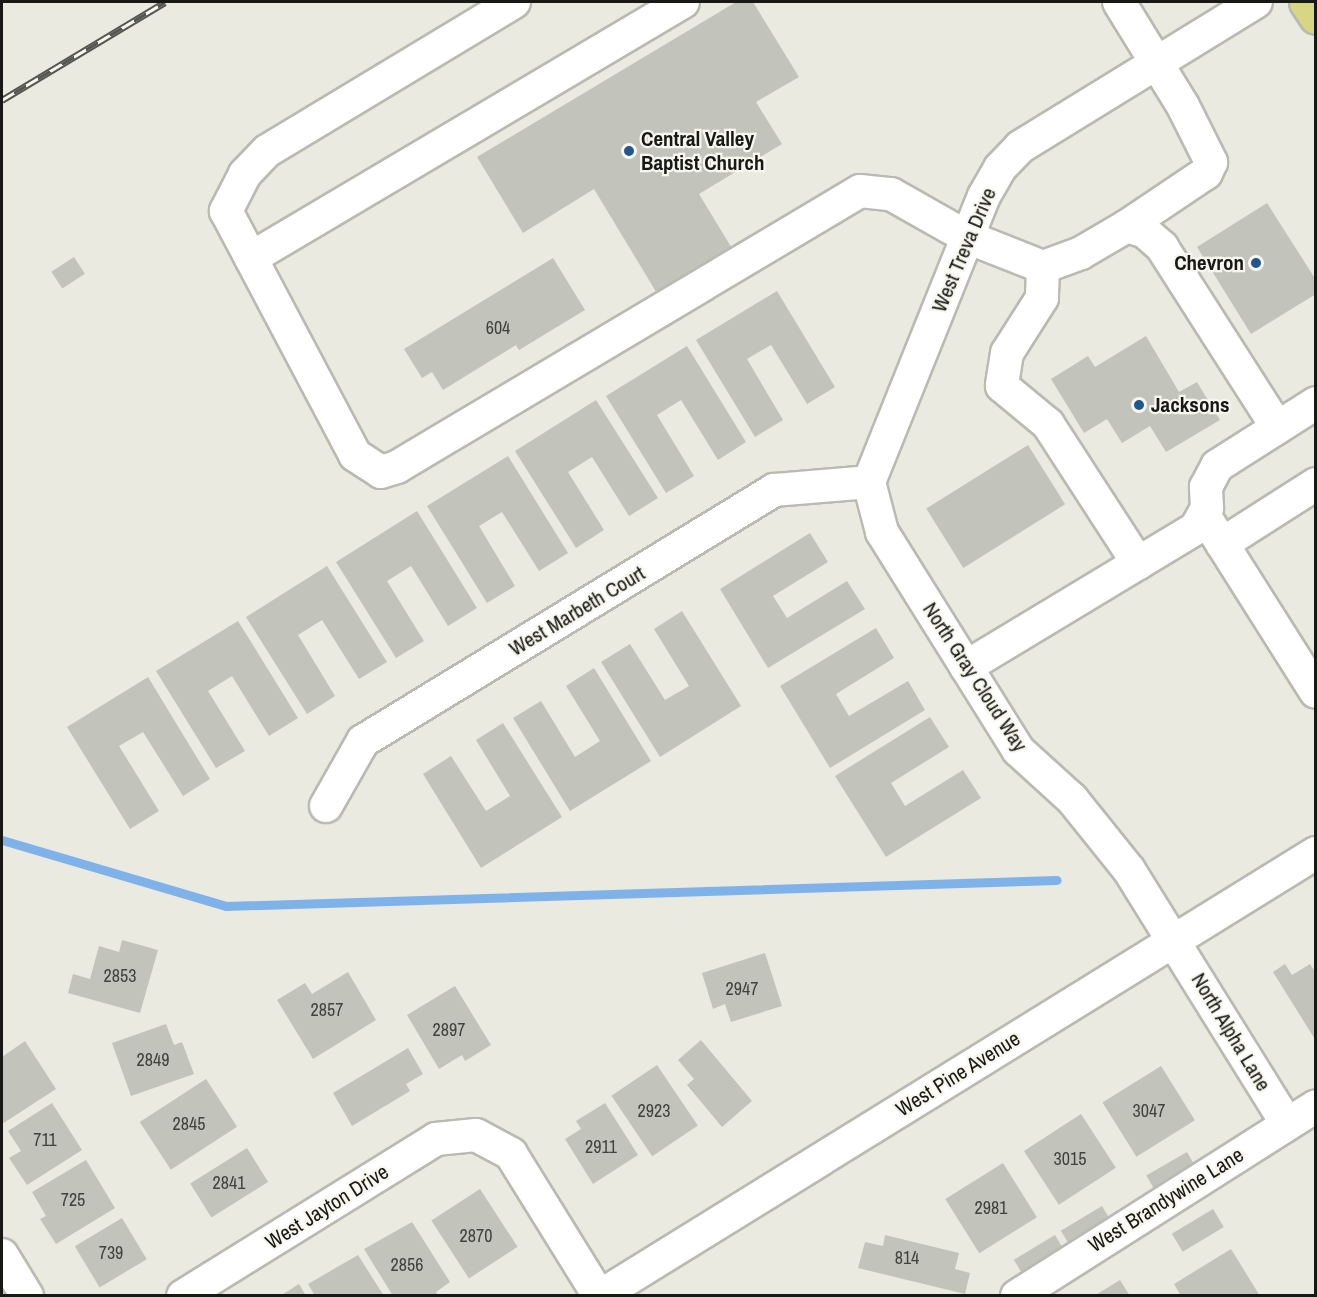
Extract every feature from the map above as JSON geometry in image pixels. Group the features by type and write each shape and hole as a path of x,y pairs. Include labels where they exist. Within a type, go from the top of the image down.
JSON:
{"main road":[{"path":"1306,2 1316,17"}],"street":[{"path":"514,2 267,151 245,174 226,211 356,455 381,472 397,467 860,191 891,195 967,237 1043,267 1081,253 1127,226 1206,173 1211,162 1157,63 1119,2"},
{"path":"251,258 683,2"},
{"name":"West Treva Drive","path":"869,482 967,237 1000,168 1020,147 1256,2"},
{"path":"1127,226 1145,232 1162,247 1277,427"},
{"path":"1043,267 1042,298 1007,353 1002,386 1048,424 1138,563"},
{"path":"966,667 1196,528 1207,508 1206,487 1217,466 1316,403"},
{"name":"North Gray Cloud Way","path":"869,482 882,532 1018,750 1072,799 1129,870 1174,940"},
{"name":"West Marbeth Court","path":"326,806 363,741 774,490 869,482"},
{"path":"1222,544 1316,484"},
{"path":"1204,515 1316,692"},
{"name":"West Pine Avenue","path":"600,1296 1316,853"},
{"name":"North Alpha Lane","path":"1174,940 1287,1124"},
{"name":"West Brandywine Lane","path":"1017,1296 1316,1106"},
{"name":"West Jayton Drive","path":"183,1296 436,1139 476,1135 511,1154 600,1296"},
{"path":"2,1255 27,1296"}],"building":[{"name":"Central Valley Baptist Church","path":"736,2 753,2 799,77 756,102 782,144 699,194 733,250 658,295 594,189 523,233 477,157"},
{"name":"Chevron","path":"1267,203 1316,280 1316,294 1251,334 1197,247"},
{"path":"74,257 85,274 62,288 51,272"},
{"path":"553,258 585,310 519,350 516,345 443,390 432,372 422,378 404,349"},
{"path":"777,291 835,387 807,404 771,345 747,359 783,420 755,437 696,340"},
{"name":"Jacksons","path":"1146,336 1179,392 1197,382 1220,420 1166,452 1150,426 1122,443 1107,419 1084,433 1051,379 1088,356 1095,367"},
{"path":"687,346 746,442 718,460 681,400 657,415 694,476 666,493 606,396"},
{"path":"596,400 658,498 629,516 592,457 568,472 604,530 576,548 515,451"},
{"path":"1028,445 1065,504 963,568 926,509"},
{"path":"508,456 568,553 539,571 502,512 479,526 515,586 487,603 427,506"},
{"path":"417,511 477,608 448,626 411,566 387,581 424,641 396,658 336,562"},
{"path":"810,533 828,562 773,596 787,618 847,581 865,609 768,668 720,589"},
{"path":"327,566 387,662 359,679 322,620 298,635 335,696 307,714 246,617"},
{"path":"682,611 741,706 660,757 601,662 630,644 665,700 689,686 654,629"},
{"path":"238,621 298,718 269,736 232,676 208,691 245,751 216,768 156,671"},
{"path":"876,628 894,658 836,694 849,716 908,681 925,710 830,768 780,686"},
{"path":"594,668 651,761 570,811 513,718 541,701 575,757 600,741 566,686"},
{"path":"148,677 210,779 183,796 143,732 119,746 159,811 130,829 67,727"},
{"path":"930,717 949,747 891,783 905,806 963,770 981,798 886,857 835,776"},
{"path":"503,723 562,817 481,868 423,774 451,756 486,811 510,796 476,740"},
{"path":"122,940 158,950 140,1013 68,993 73,974 90,979 99,946 119,952"},
{"path":"765,953 782,1006 731,1022 725,1004 713,1009 702,973"},
{"path":"1285,964 1292,975 1310,964 1316,973 1316,1041 1273,972"},
{"path":"348,972 376,1020 313,1059 277,1000 305,983 312,994"},
{"path":"455,986 491,1045 465,1061 462,1055 439,1069 407,1015"},
{"path":"166,1024 174,1045 182,1042 194,1074 131,1096 112,1043"},
{"path":"701,1040 752,1101 722,1127 687,1085 694,1079 678,1060"},
{"path":"25,1041 56,1089 2,1124 2,1057"},
{"path":"408,1048 423,1074 406,1084 410,1091 352,1126 333,1093"},
{"path":"657,1065 698,1126 652,1156 611,1096"},
{"path":"1161,1066 1195,1120 1136,1157 1102,1103"},
{"path":"206,1079 237,1127 171,1170 140,1122"},
{"path":"52,1103 82,1150 27,1185 9,1158 21,1151 8,1131"},
{"path":"605,1103 638,1155 593,1184 565,1139 581,1129 576,1121"},
{"path":"1081,1114 1116,1168 1059,1205 1024,1151"},
{"path":"247,1148 268,1182 211,1217 190,1184"},
{"path":"1187,1152 1198,1171 1157,1195 1146,1176"},
{"path":"86,1160 115,1208 56,1244 40,1219 46,1216 32,1192"},
{"path":"1003,1163 1037,1217 979,1253 945,1199"},
{"path":"480,1189 518,1247 469,1278 431,1221"},
{"path":"1102,1206 1113,1224 1072,1249 1061,1231"},
{"path":"1213,1209 1224,1227 1183,1252 1172,1234"},
{"path":"122,1218 147,1259 100,1287 75,1246"},
{"path":"412,1222 450,1282 436,1292 438,1296 393,1296 364,1249"},
{"path":"885,1235 959,1253 955,1269 970,1273 965,1294 858,1268 865,1242 883,1246"},
{"path":"1055,1235 1066,1253 1025,1278 1014,1260"},
{"path":"1231,1249 1260,1296 1181,1296 1174,1284"},
{"path":"358,1255 384,1296 315,1296 308,1284"},
{"path":"1120,1280 1130,1296 1094,1296"},
{"path":"299,1284 306,1296 280,1296"}],"waterway":[{"path":"2,840 226,906 1057,880"}],"railway":[{"path":"2,100 165,2"}],"place":[{"name":"Central Valley Baptist Church","path":"629,151"},
{"name":"Chevron","path":"1256,263"},
{"name":"Jacksons","path":"1139,405"}]}
